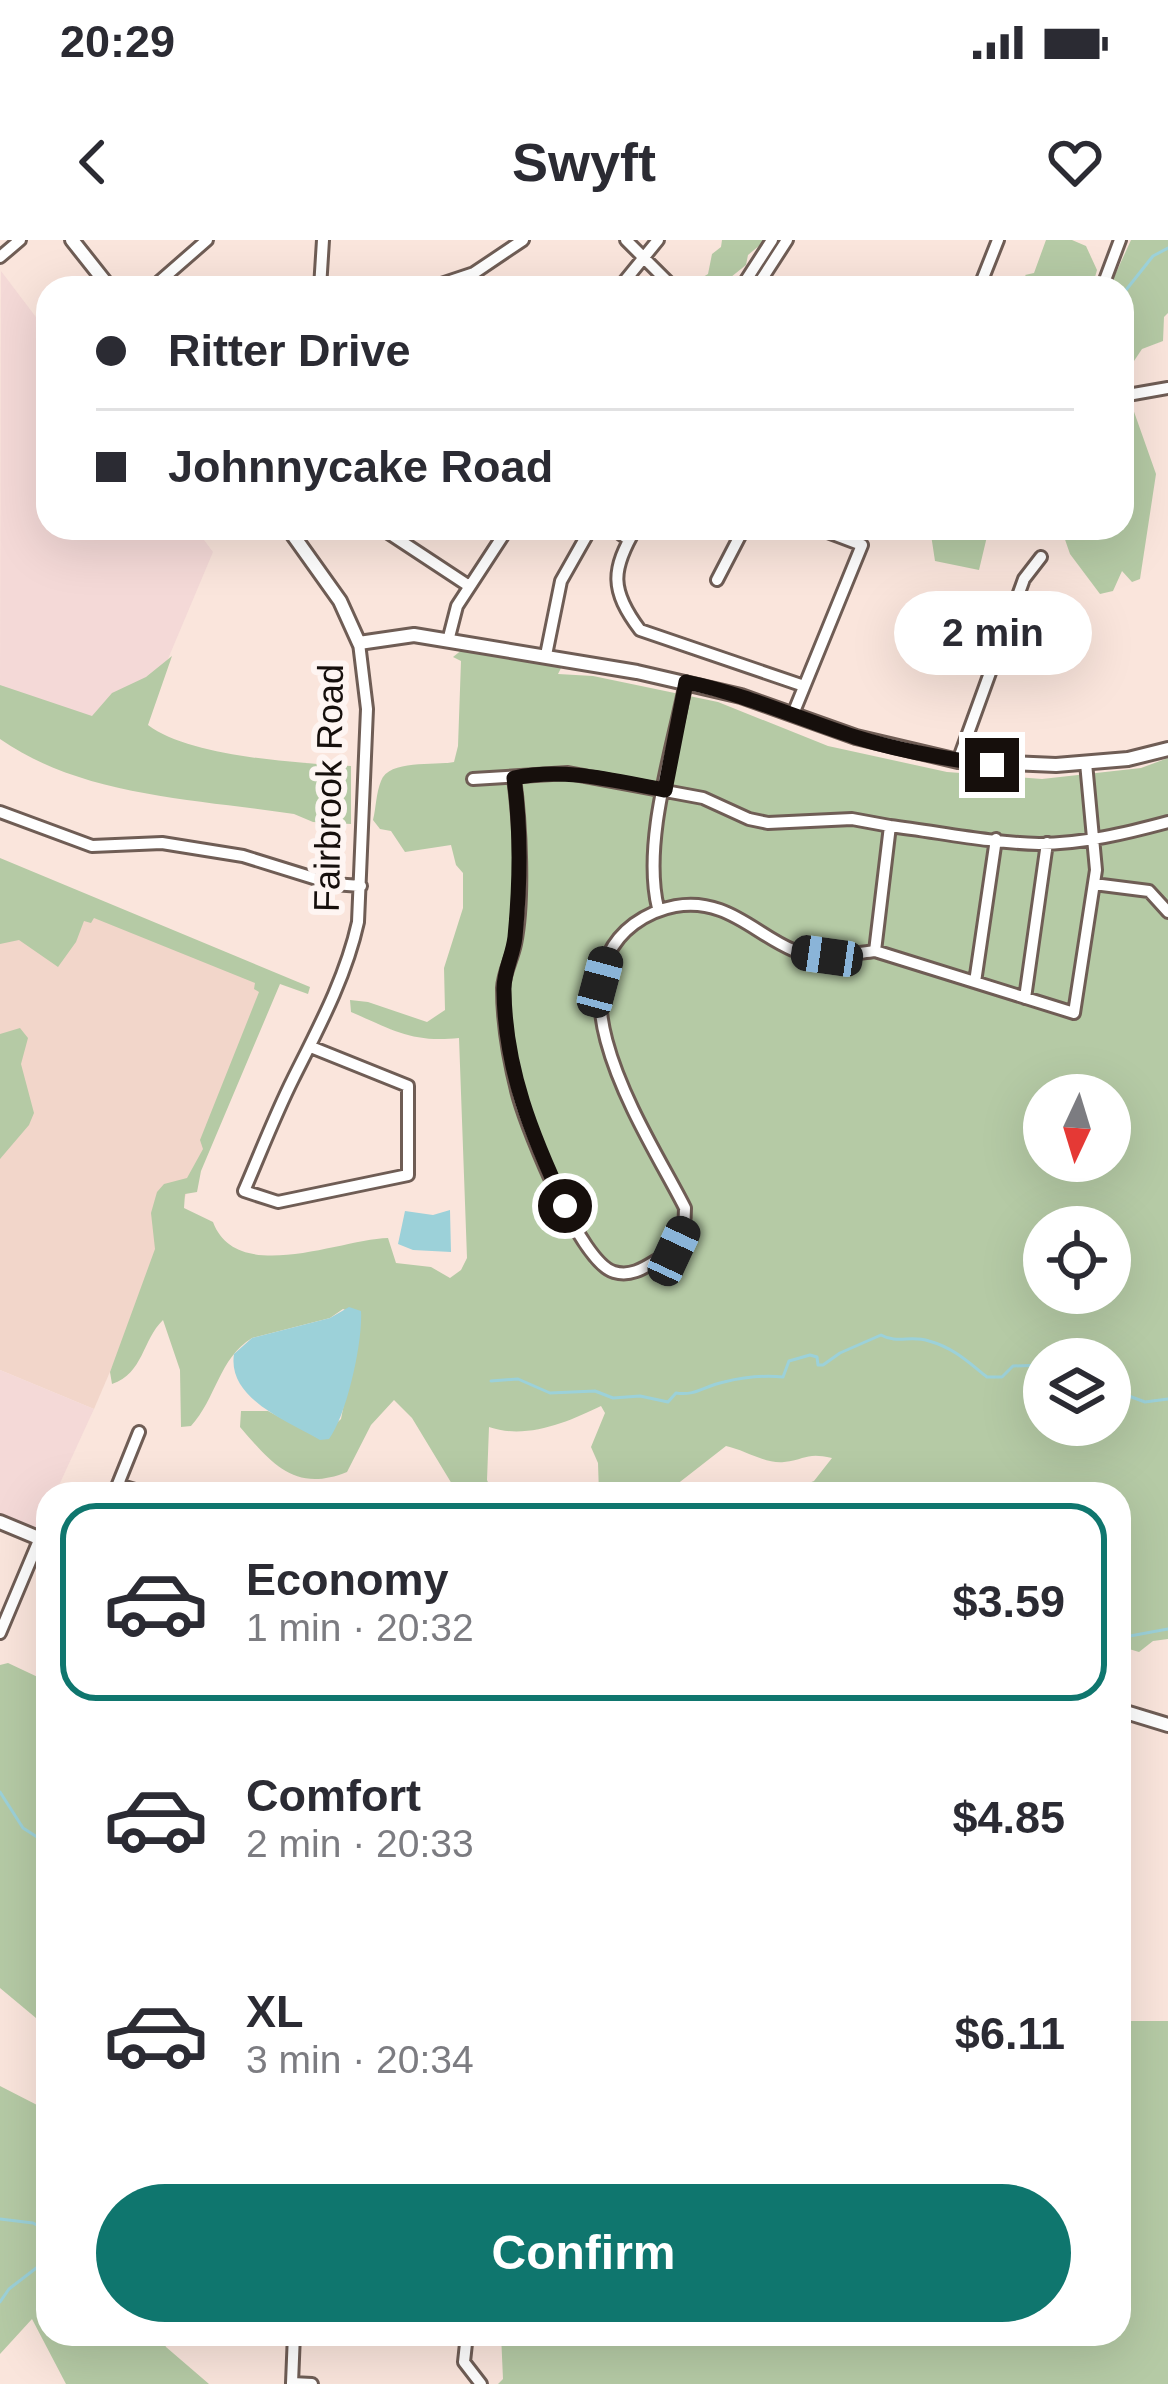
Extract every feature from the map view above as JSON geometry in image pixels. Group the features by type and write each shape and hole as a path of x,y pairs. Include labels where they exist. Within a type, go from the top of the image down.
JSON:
{"street":[{"path":"0,257 20,240"},
{"path":"72,240 100,276"},
{"path":"166,276 207,240"},
{"path":"320,276 322,240"},
{"path":"462,276 490,264 523,240"},
{"path":"626,240 661,276"},
{"path":"630,276 658,240"},
{"path":"749,276 772,240"},
{"path":"764,276 787,240"},
{"path":"984,276 998,240"},
{"path":"1106,276 1120,240"},
{"path":"1134,394 1168,388"},
{"name":"Fairbrook Road","path":"297,540 340,601 359,643 367,709 361,886 350,952 244,1191 278,1202 408,1175 408,1086 311,1047"},
{"path":"399,540 469,586"},
{"path":"448,641 453,615 500,540"},
{"path":"546,655 561,581 584,540"},
{"path":"629,540 615,578 640,630 804,686"},
{"path":"717,580 738,540"},
{"path":"793,714 862,545 849,540"},
{"path":"958,760 1024,579 1041,557"},
{"path":"359,643 401,634 686,682 856,737 958,760 1025,766 1086,763 1168,749"},
{"path":"658,908 653,886 655,844 686,682"},
{"path":"514,778 517,919 503,988 518,1095 582,1244 595,1262 615,1273 634,1273 674,1251 685,1227 685,1208 614,1066 599,1007 607,956 628,928 658,908 691,905 721,910 796,952 827,956 875,951 1074,1013 1094,884 1086,763"},
{"path":"473,779 568,773 704,799 768,823 852,819 1046,843 1124,834 1168,822"},
{"path":"0,812 92,846 162,843 243,856 333,884 361,886"},
{"path":"875,951 890,826"},
{"path":"975,982 996,839"},
{"path":"1025,998 1046,843"},
{"path":"1094,884 1149,891 1168,912"},
{"path":"119,1482 139,1432"},
{"path":"0,1522 36,1537"},
{"path":"0,1633 36,1557"},
{"path":"1131,1714 1168,1725"},
{"path":"294,2346 292,2383 312,2384"},
{"path":"466,2346 464,2362 481,2384 491,2372"}],"shaded area":[{"path":"1,271 36,317 36,540 204,540 213,552 136,735 0,690"},
{"path":"0,864 279,978 94,1409 0,1370"},
{"path":"0,1370 94,1409 61,1482 36,1482 36,1529 0,1514"}],"green space":[{"path":"722,240 766,240 732,276 705,276 712,254"},
{"path":"1046,240 1072,240 1086,246 1097,270 1095,276 1025,275 1034,273"},
{"path":"1131,240 1168,240 1168,313 1163,341 1142,349 1134,361 1134,276 1114,276"},
{"path":"1134,412 1156,474 1140,579 1132,582 1122,571 1113,591 1100,594 1065,540 1134,540"},
{"path":"932,540 986,540 979,570 935,561"},
{"path":"463,649 557,665 561,668 558,674 593,676 718,702 828,746 947,772 1042,779 1141,768 1168,758 1168,1639 1153,1641 1139,1652 1131,1650 1131,1482 811,1482 832,1458 777,1462 726,1446 680,1482 599,1482 591,1447 605,1413 601,1406 532,1430 489,1427 488,1482 451,1482 412,1418 394,1400 371,1425 347,1472 329,1478 299,1477 274,1463 240,1427 241,1411 268,1411 320,1439 341,1419 361,1317 343,1309 330,1318 252,1338 241,1346 191,1426 181,1427 180,1370 163,1320 131,1372 112,1384 110,1372 155,1249 151,1213 157,1192 164,1184 187,1178 203,1149 200,1140 259,992 255,983 94,918 91,923 84,921 58,967 19,940 0,944 0,858 310,987 308,994 280,984 201,1171 197,1192 185,1194 184,1208 213,1222 225,1241 244,1252 292,1254 388,1238 396,1263 431,1267 450,1278 467,1258 459,1038 403,1034 351,1012 350,1000 427,1022 445,1010 444,968 463,908 463,873 451,845 405,852 391,831 380,829 373,820 386,774 402,766 454,762 461,661 453,657"},
{"path":"172,656 148,725 217,751 351,766 351,824 141,793 67,773 0,739 0,685 92,716 112,693 146,677"},
{"path":"20,1028 28,1038 21,1064 34,1113 0,1159 0,1034"},
{"path":"8,1663 36,1676 36,2018 0,1988 0,1665"},
{"path":"1131,2021 1168,2021 1168,2384 498,2384 503,2379 502,2346 1131,2346"},
{"path":"0,2086 36,2104 36,2327 32,2319 0,2354"},
{"path":"46,2346 166,2346 209,2384 66,2384"}],"water":[{"path":"450,1210 451,1252 413,1250 398,1244 405,1211 433,1215"},
{"path":"349,1307 361,1311 352,1377 336,1428 329,1439 320,1440 250,1396 234,1370 234,1354 252,1338 330,1318"}],"waterway":[{"path":"1134,280 1153,256 1168,248"},
{"path":"491,1381 518,1379 550,1393 595,1391 613,1398 640,1396 668,1402 676,1393 731,1380 783,1377 789,1361 810,1355 823,1365 881,1335 938,1344 987,1377 1002,1377 1013,1366 1023,1366"},
{"path":"1131,1397 1145,1402 1168,1399"},
{"path":"1131,1636 1168,1629"},
{"path":"0,1792 23,1828 36,1836"},
{"path":"0,2219 36,2225"},
{"path":"0,2302 36,2268"}],"route":[{"path":"565,1206 529,1129 518,1095 508,1031 503,988 515,944 518,864 514,778 568,773 665,790 686,682 741,696 856,737 940,758 992,765"}]}
